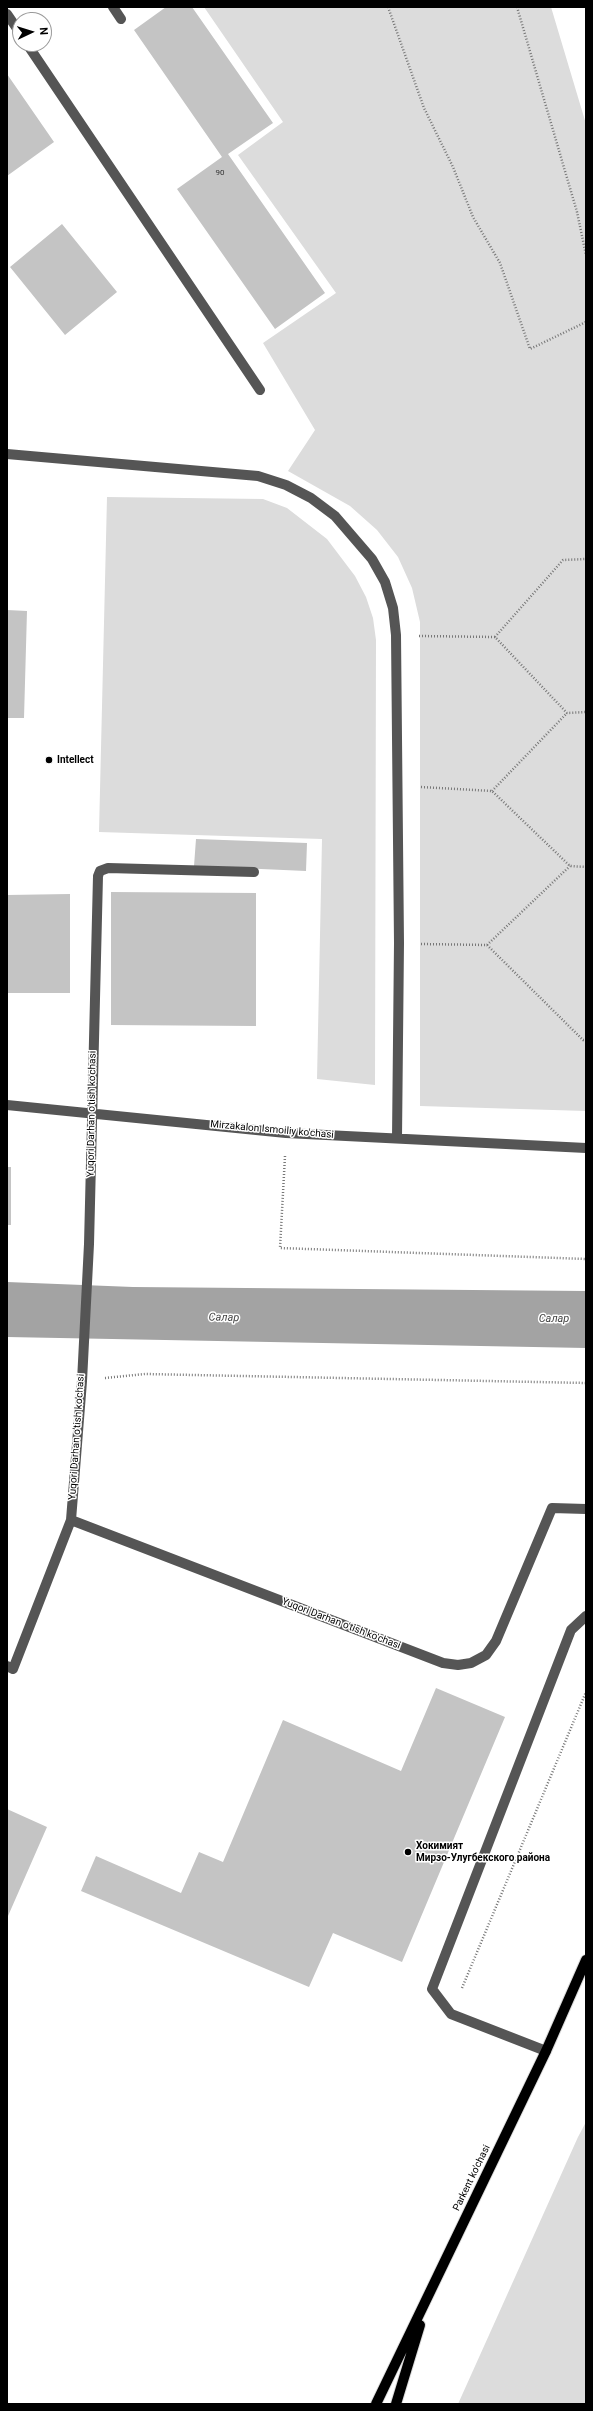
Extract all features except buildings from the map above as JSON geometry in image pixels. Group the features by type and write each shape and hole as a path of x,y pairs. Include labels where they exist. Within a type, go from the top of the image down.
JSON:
{"main road":[{"name":"Parkent ko'chasi","path":"376,2404 546,2051 586,1960"},
{"path":"396,2404 429,2294"}],"street":[{"path":"113,7 121,19"},
{"path":"32,52 260,390"},
{"path":"7,454 258,476 286,485 311,498 335,516 372,559 385,582 393,608 396,635 399,943 397,1138"},
{"name":"Yuqori Darhan o'tish ko'chasi","path":"254,872 108,868 100,872 98,884 91,1114 89,1244 82,1381 71,1520 443,1663 458,1665 471,1662 486,1655 496,1641 552,1508 586,1509"},
{"name":"Mirzakalon Ismoiliy ko'chasi","path":"7,1105 286,1133 586,1148"},
{"path":"7,1666 13,1669 71,1520"},
{"path":"546,2051 451,2014 432,1989 571,1630 586,1616"}],"path":[{"path":"388,7 424,108 453,167 473,217 500,263 530,348 586,322"},
{"path":"517,7 577,212 586,255"},
{"path":"495,637 563,560 586,559"},
{"path":"396,635 495,637 567,712 586,712"},
{"path":"492,791 567,712"},
{"path":"398,786 492,791 570,866 586,867"},
{"path":"487,945 570,866"},
{"path":"399,943 487,945 583,1040 586,1040"},
{"path":"286,1133 280,1248 586,1260"},
{"path":"82,1381 145,1374 586,1383"},
{"path":"451,2014 586,1692"}],"shaded area":[{"path":"204,7 551,7 586,124 586,1111 420,1106 420,622 412,588 398,557 377,530 350,506 288,471 315,430 263,343 336,293 238,155 283,122"},
{"path":"107,497 263,499 287,508 327,539 355,576 366,597 373,618 376,640 375,1085 317,1079 322,839 99,832"},
{"path":"586,2122 586,2404 458,2404 578,2137"}],"water":[{"name":"Салар","path":"7,1282 133,1287 586,1291 586,1348 7,1337"}],"place":[{"name":"Intellect","path":"49,760"},
{"name":"Хокимият Мирзо-Улугбекского района","path":"408,1852"}]}
